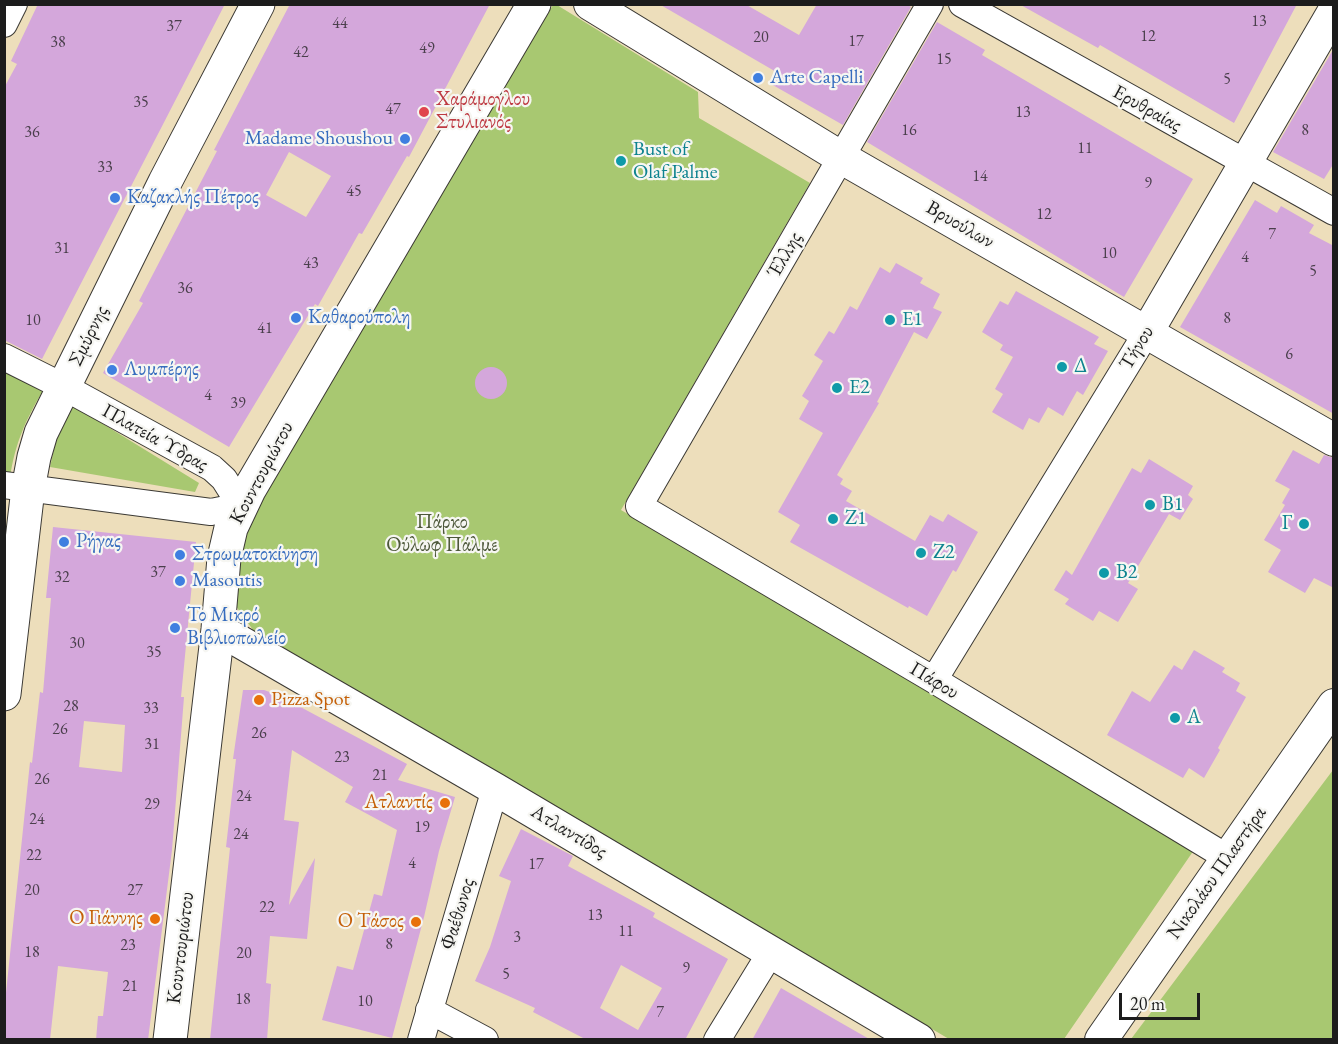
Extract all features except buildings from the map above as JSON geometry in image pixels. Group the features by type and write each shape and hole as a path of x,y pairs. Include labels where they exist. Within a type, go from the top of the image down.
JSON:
{"main road":[{"name":"Σμύρνης","path":"4,694 16,487 34,457 40,433 165,182 258,4"},
{"name":"Κουντουριώτου","path":"170,1040 218,629 224,558 231,528 241,506 534,4"}],"street":[{"path":"4,24 14,4"},
{"name":"Βρυούλων","path":"590,4 842,158 1334,440"},
{"name":"Έλλης","path":"639,506 930,4"},
{"name":"Ερυθραίας","path":"962,4 1244,164 1334,212"},
{"name":"Τήνου","path":"934,680 1147,332 1334,11"},
{"name":"Πλατεία Ύδρας","path":"4,357 212,468 224,479 241,506"},
{"path":"16,487 211,512 241,506"},
{"name":"Πάφου","path":"639,506 934,680 1228,858"},
{"name":"Ατλαντίδος","path":"218,629 495,789 919,1040"},
{"name":"Νικολάου Πλαστήρα","path":"1101,1040 1334,705"},
{"name":"Φαέθωνος","path":"422,1040 495,789"},
{"path":"717,1040 771,952"},
{"path":"429,1010 485,1040"}],"green space":[{"name":"Πάρκο Ούλωφ Πάλμε","path":"553,5 557,5 698,92 699,118 810,183 621,510 1194,850 1064,1039 949,1039 253,630 233,602 244,518"},
{"path":"4,368 44,389 22,432 10,478 4,478"},
{"path":"69,403 199,483 195,492 50,467 60,423"},
{"path":"1333,770 1333,1039 1131,1039"}],"place":[{"name":"Arte Capelli","path":"758,78"},
{"name":"Χαράμογλου Στυλιανός","path":"424,112"},
{"name":"Madame Shoushou","path":"405,139"},
{"name":"Bust of Olaf Palme","path":"621,161"},
{"name":"Καζακλής Πέτρος","path":"115,198"},
{"name":"Καθαρούπολη","path":"296,318"},
{"name":"E1","path":"890,320"},
{"name":"Δ","path":"1062,367"},
{"name":"Λυμπέρης","path":"112,370"},
{"name":"E2","path":"837,388"},
{"name":"Β1","path":"1150,505"},
{"name":"Ζ1","path":"833,519"},
{"name":"Γ","path":"1304,524"},
{"name":"Ρήγας","path":"64,542"},
{"name":"Ζ2","path":"921,553"},
{"name":"Στρωματοκίνηση","path":"180,555"},
{"name":"Β2","path":"1104,573"},
{"name":"Masoutis","path":"180,581"},
{"name":"Το Μικρό Βιβλιοπωλείο","path":"175,628"},
{"name":"Pizza Spot","path":"259,700"},
{"name":"Α","path":"1175,718"},
{"name":"Ατλαντίς","path":"445,803"},
{"name":"Ο Γιάννης","path":"155,919"},
{"name":"Ο Τάσος","path":"416,922"}]}
